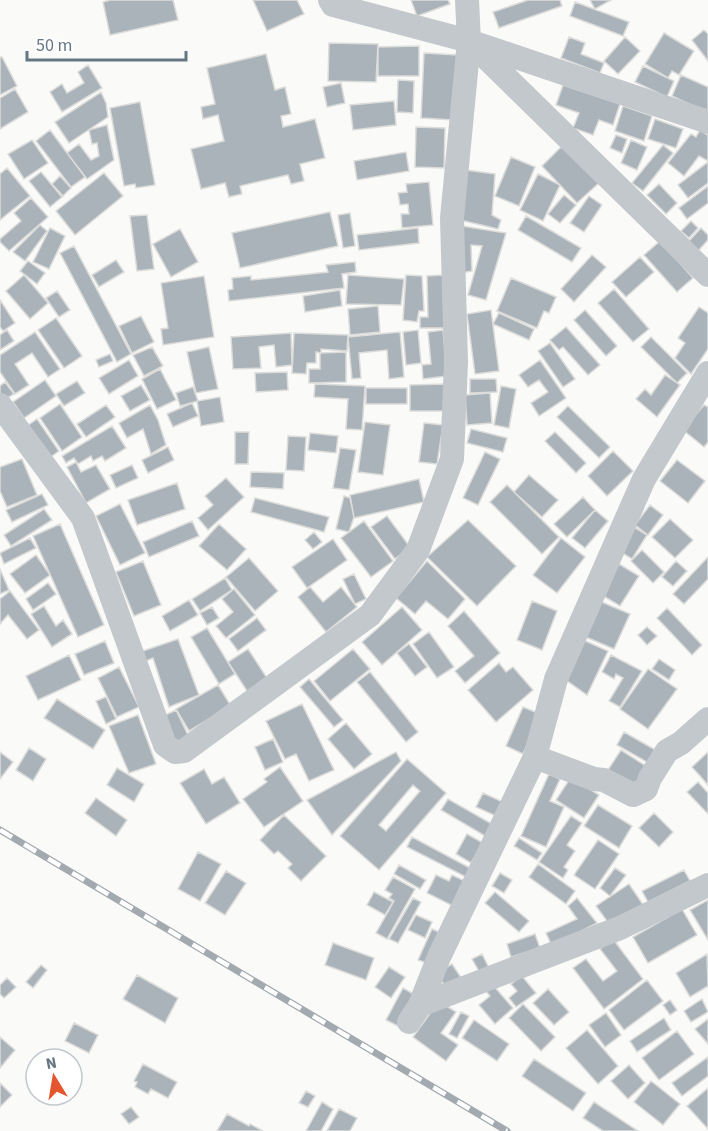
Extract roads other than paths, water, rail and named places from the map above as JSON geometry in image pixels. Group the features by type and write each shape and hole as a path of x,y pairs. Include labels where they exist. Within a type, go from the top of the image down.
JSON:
{"street":[{"path":"330,0 333,5 470,41 708,122"},
{"path":"0,405 83,518 165,745 175,752 184,751 370,615 418,550 452,459 456,362 452,219 470,41 467,0"},
{"path":"470,41 708,275"},
{"path":"708,374 644,479 556,679 535,757 414,1014 620,928 708,885"},
{"path":"535,757 604,780 633,795 646,789 650,778 667,752 708,719"}],"railway":[{"path":"0,830 507,1131"}]}
